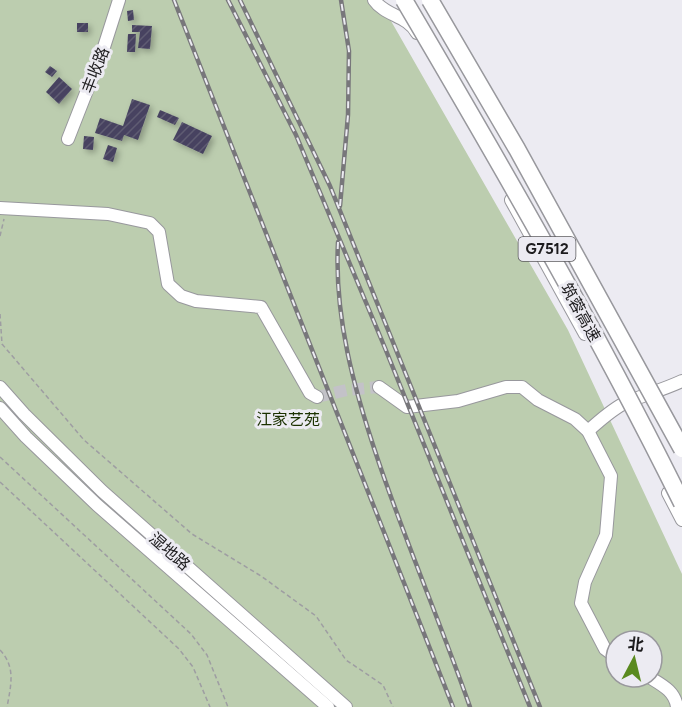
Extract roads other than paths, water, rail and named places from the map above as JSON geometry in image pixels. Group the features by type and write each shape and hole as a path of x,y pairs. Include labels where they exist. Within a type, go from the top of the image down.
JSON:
{"highway":[{"name":"筑蓉高速","path":"404,0 502,167 651,440 682,503"},
{"name":"筑蓉高速","path":"430,0 517,149 682,449"}],"street":[{"name":"丰收路","path":"68,139 104,47 119,0"},
{"path":"374,0 379,7 403,18 414,27 624,404 682,520"},
{"path":"3,209 108,214 150,223 159,232 168,285 181,296 196,302 261,307 310,393 317,397"},
{"path":"588,431 603,417 624,404 682,381"},
{"name":"湿地路","path":"0,387 102,491 346,707"},
{"path":"379,387 407,407 458,402 506,387 522,387 538,400 575,419 588,431 611,476 606,535 585,582 581,603 604,647"},
{"name":"湿地路","path":"0,408 26,437 97,505 328,707"},
{"path":"664,686 676,698 677,707"}],"tunnel":[{"path":"317,397 347,390 379,387"}],"railway":[{"path":"174,0 453,707"},
{"path":"228,0 296,135 530,707"},
{"path":"240,0 330,186 540,707"},
{"path":"340,206 348,115 349,51 341,0"},
{"path":"338,242 339,298 348,353 361,407 389,491 470,707"}],"park label":[{"name":"江家艺苑","path":"288,419"}]}
